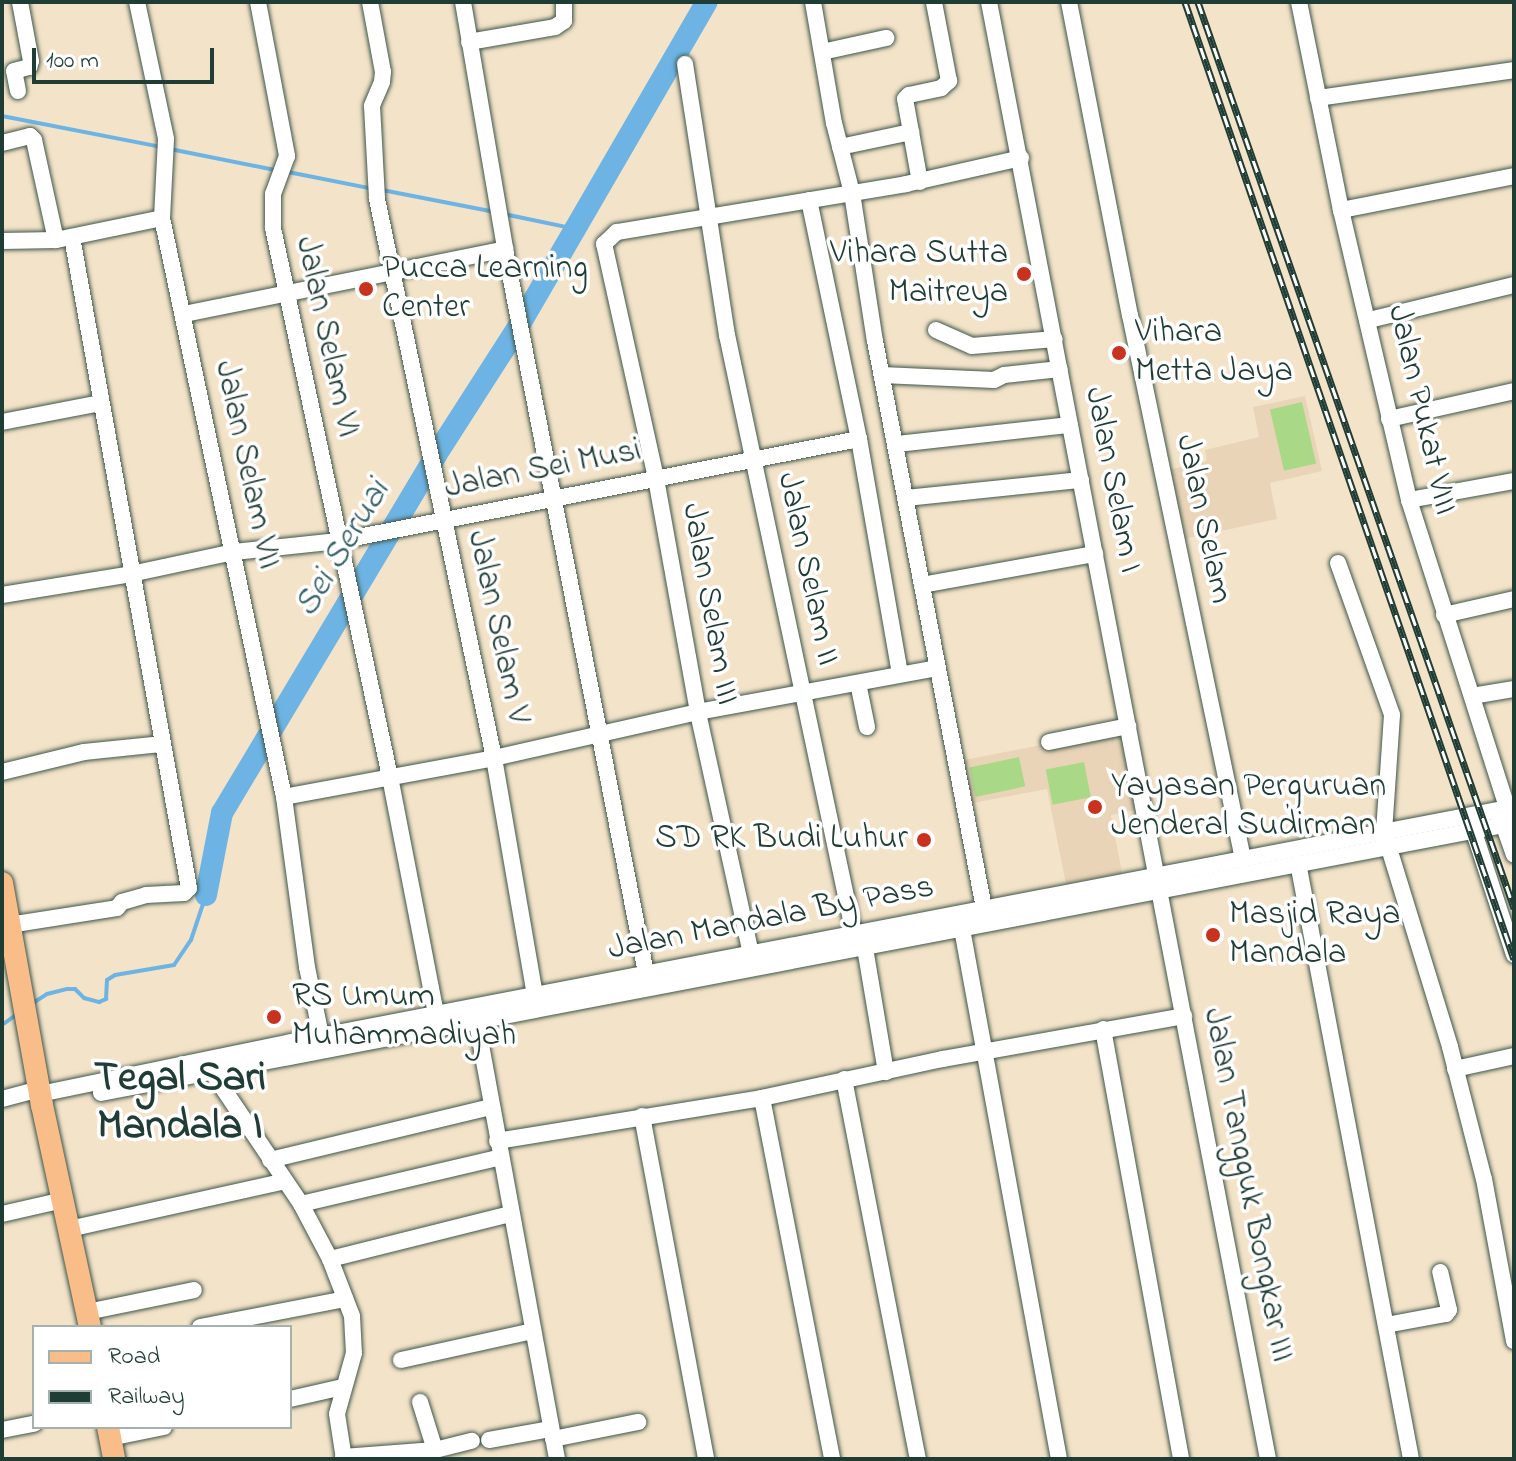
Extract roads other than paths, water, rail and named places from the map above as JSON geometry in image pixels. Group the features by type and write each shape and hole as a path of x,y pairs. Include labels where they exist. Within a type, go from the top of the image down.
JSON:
{"main road":[{"path":"2,884 9,925 9,964 25,1009 88,1319"}],"street":[{"path":"18,91 8,72 29,67 31,61 20,2"},
{"name":"Jalan Selam VII","path":"137,2 166,147 162,218 284,797 307,967 321,1036"},
{"name":"Jalan Selam VI","path":"258,2 286,162 273,194 273,228 284,292 390,777 436,1014"},
{"name":"Jalan Selam V","path":"370,2 383,72 372,106 378,185 391,270 494,758 535,995"},
{"path":"463,2 505,249 648,981"},
{"path":"469,42 555,27 564,21 564,2"},
{"path":"813,2 840,147 852,193 882,375 984,908"},
{"path":"920,182 906,97 941,88 949,81 934,2"},
{"name":"Jalan Selam I","path":"989,2 1160,882"},
{"name":"Jalan Selam","path":"1069,2 1130,315 1243,859"},
{"name":"Jalan Pukat VIII","path":"1300,2 1341,210 1409,500 1508,816 1514,855"},
{"path":"822,52 886,38"},
{"name":"Jalan Selam II","path":"685,64 708,216 752,459 854,934"},
{"path":"1318,98 1514,70"},
{"path":"840,147 911,132"},
{"path":"2,143 30,136 34,140 64,238 101,403 185,863 187,892 146,895 122,902 117,908 9,925"},
{"path":"708,216 920,182 1021,158"},
{"path":"1341,210 1514,176"},
{"path":"809,200 859,439 900,673"},
{"name":"Jalan Selam III","path":"708,216 617,232 607,238 604,251 656,478 698,712 753,962"},
{"path":"2,241 64,238 162,218"},
{"path":"184,314 505,249"},
{"path":"1369,320 1514,285"},
{"path":"936,330 972,346 1055,339"},
{"path":"882,375 994,380 1004,375 1060,369"},
{"path":"1389,419 1514,391"},
{"path":"2,422 101,403"},
{"path":"897,444 1070,425"},
{"name":"Jalan Sei Musi","path":"2,595 131,574 234,552 338,541 859,439"},
{"path":"906,498 1081,480"},
{"path":"1409,500 1514,481"},
{"path":"922,585 1095,554"},
{"path":"1338,563 1392,715 1385,839 1455,1069 1484,1179 1514,1341"},
{"path":"1444,615 1514,599"},
{"path":"284,797 494,758 698,712 937,668"},
{"path":"858,683 867,727"},
{"path":"1472,696 1514,689"},
{"path":"1049,742 1128,726"},
{"path":"2,772 84,752 161,744"},
{"name":"Jalan Mandala By Pass","path":"753,962 854,934 961,921 1160,882 1243,859 1385,839 1508,816"},
{"path":"1471,823 1514,955"},
{"name":"Jalan Mandala By Pass","path":"41,1096 212,1072 475,1014 648,981 753,962 865,948 961,921 984,908 1298,863 1385,839"},
{"path":"1298,863 1411,1459"},
{"name":"Jalan Tangguk Bongkar III","path":"1160,882 1268,1459"},
{"path":"961,921 1059,1459"},
{"path":"854,934 865,948 886,1072"},
{"name":"Jalan Mandala By Pass","path":"41,1096 436,1014 475,1014 535,995 648,981"},
{"path":"475,1014 557,1459"},
{"path":"301,1204 499,1149 642,1116 762,1098 984,1051 1184,1016"},
{"path":"1103,1029 1181,1459"},
{"path":"1455,1069 1514,1056"},
{"path":"212,1072 301,1204 330,1259 352,1316 354,1353 337,1414 344,1458 435,1450 480,1441 638,1422"},
{"path":"844,1079 918,1459"},
{"path":"2,1099 41,1096"},
{"path":"762,1098 832,1459"},
{"path":"270,1160 491,1107"},
{"path":"642,1116 706,1459"},
{"path":"69,1229 183,1201 285,1181"},
{"path":"2,1214 63,1200"},
{"path":"330,1259 511,1214"},
{"path":"1386,1325 1446,1314 1449,1310 1440,1272"},
{"path":"88,1319 194,1290"},
{"path":"210,1325 345,1299"},
{"path":"401,1360 533,1331"},
{"path":"292,1399 343,1387"},
{"path":"420,1402 435,1450"},
{"path":"2,1430 32,1424"},
{"path":"111,1441 156,1429"}],"waterway":[{"name":"Sei Seruai","path":"206,895 222,813 436,455 520,324 707,2"},
{"path":"2,116 162,147"},
{"path":"170,149 275,170"},
{"path":"288,172 374,189"},
{"path":"382,190 495,212"},
{"path":"504,214 576,229"},
{"name":"Sei Seruai","path":"30,1005 47,994 67,989 75,989 84,998 99,1002 106,999 107,980 115,975 174,965 191,940 206,895"},
{"name":"Sei Seruai","path":"2,1025 16,1015"}],"railway":[{"path":"1185,2 1514,959"},
{"path":"1198,2 1514,908"}],"place":[{"name":"Vihara Sutta Maitreya","path":"1024,274"},
{"name":"Pucca Learning Center","path":"366,289"},
{"name":"Vihara Metta Jaya","path":"1119,353"},
{"name":"Yayasan Perguruan Jenderal Sudirman","path":"1095,807"},
{"name":"SD RK Budi Luhur","path":"924,840"},
{"name":"Masjid Raya Mandala","path":"1213,935"},
{"name":"RS Umum Muhammadiyah","path":"274,1017"}],"district":[{"name":"Tegal Sari Mandala I","path":"180,1103"}]}
